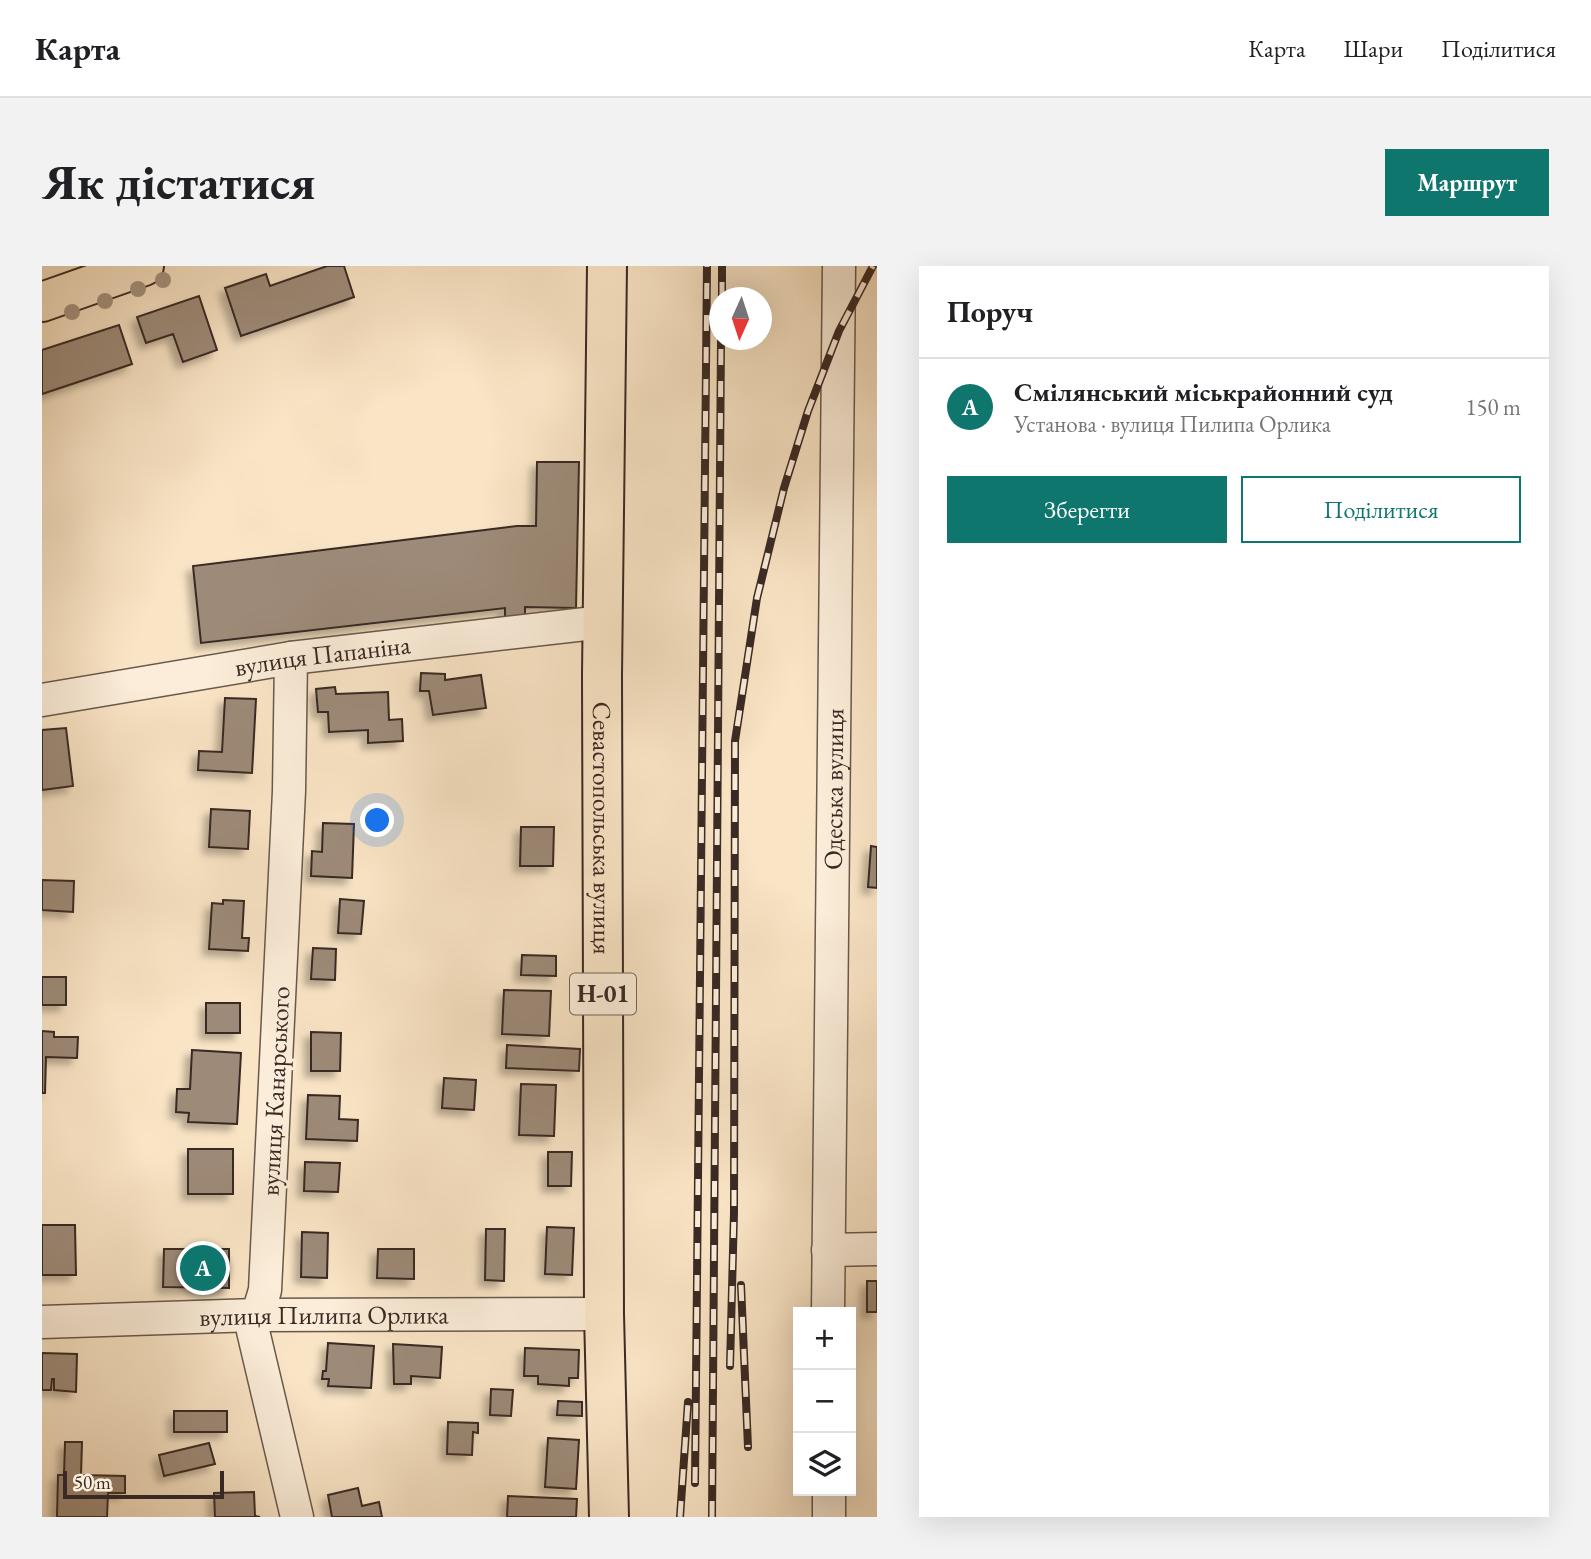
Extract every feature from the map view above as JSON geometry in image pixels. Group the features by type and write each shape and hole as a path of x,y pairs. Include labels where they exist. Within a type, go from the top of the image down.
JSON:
{"main road":[{"path":"42,302 96,274 144,266"},
{"name":"Севастопольська вулиця","path":"607,266 603,622 604,1314 609,1517"}],"street":[{"name":"Одеська вулиця","path":"828,1307 839,266"},
{"name":"вулиця Папаніна","path":"42,699 291,658 603,622"},
{"name":"вулиця Канарського","path":"291,658 289,790 266,1276 253,1331 297,1517"},
{"path":"828,1250 877,1249"},
{"name":"вулиця Пилипа Орлика","path":"42,1322 258,1315 604,1314"},
{"path":"829,1496 830,1517"}],"building":[{"path":"327,266 344,266 354,297 241,336 225,288 266,274 270,286"},
{"path":"199,296 217,350 183,362 173,334 146,343 137,317"},
{"path":"119,325 132,364 42,394 42,350"},
{"path":"537,462 579,462 576,608 525,607 525,616 505,617 505,608 201,643 193,566 517,526 536,526"},
{"path":"421,673 445,674 445,680 481,675 486,708 433,715 429,691 420,691"},
{"path":"335,687 336,694 388,692 389,720 402,719 403,741 368,743 368,730 329,732 328,712 318,712 316,689"},
{"path":"225,698 256,699 252,773 198,770 199,751 222,752"},
{"path":"66,728 73,786 42,790 42,730"},
{"path":"211,809 250,811 248,849 209,847"},
{"path":"323,823 354,824 352,878 311,876 312,851 322,852"},
{"path":"521,827 554,827 553,866 520,866"},
{"path":"871,846 877,847 877,888 868,887"},
{"path":"42,880 74,881 73,912 42,910"},
{"path":"340,899 364,901 361,934 338,933"},
{"path":"223,900 244,901 242,938 249,938 248,951 209,949 212,903 223,904"},
{"path":"313,948 336,949 335,980 311,979"},
{"path":"522,955 556,956 556,976 521,975"},
{"path":"42,977 66,977 66,1005 42,1005"},
{"path":"504,990 551,991 549,1036 502,1034"},
{"path":"206,1003 240,1003 240,1033 206,1033"},
{"path":"42,1031 54,1032 54,1037 78,1037 77,1058 46,1057 45,1093 42,1093"},
{"path":"311,1032 341,1033 340,1071 311,1071"},
{"path":"507,1045 580,1049 579,1071 506,1068"},
{"path":"192,1050 241,1053 237,1124 188,1122 189,1113 176,1112 177,1089 190,1089"},
{"path":"444,1078 476,1080 474,1110 442,1108"},
{"path":"521,1084 556,1085 554,1136 519,1135"},
{"path":"308,1095 340,1096 339,1119 358,1120 357,1141 306,1139"},
{"path":"188,1149 233,1149 233,1194 188,1194"},
{"path":"548,1152 572,1152 571,1186 548,1186"},
{"path":"305,1162 340,1163 338,1192 304,1191"},
{"path":"42,1225 75,1225 76,1275 42,1275"},
{"path":"547,1227 574,1228 572,1275 545,1274"},
{"path":"486,1229 505,1229 504,1281 485,1280"},
{"path":"302,1232 328,1233 327,1278 301,1277"},
{"path":"164,1249 229,1249 229,1288 163,1287"},
{"path":"378,1249 414,1249 414,1279 377,1278"},
{"path":"867,1281 877,1281 877,1312 867,1312"},
{"path":"328,1343 374,1346 371,1388 328,1386 329,1379 322,1379 323,1371 326,1371"},
{"path":"393,1344 442,1347 440,1378 411,1376 411,1384 394,1384"},
{"path":"525,1348 579,1350 578,1378 569,1378 569,1386 538,1384 538,1376 524,1376"},
{"path":"42,1353 77,1354 76,1392 54,1390 54,1379 51,1390 42,1390"},
{"path":"491,1389 513,1390 511,1416 490,1415"},
{"path":"558,1401 582,1402 582,1416 557,1415"},
{"path":"174,1411 227,1411 227,1432 174,1432"},
{"path":"448,1422 478,1423 478,1433 473,1432 472,1455 447,1454"},
{"path":"548,1438 579,1440 576,1489 545,1487"},
{"path":"65,1442 82,1442 81,1475 125,1476 125,1493 108,1493 107,1517 57,1517 58,1475 64,1475"},
{"path":"209,1443 215,1464 164,1476 159,1455"},
{"path":"358,1488 362,1506 379,1502 382,1517 332,1517 328,1495"},
{"path":"254,1492 255,1516 260,1517 215,1517 214,1493"},
{"path":"508,1496 577,1499 576,1517 507,1517"}],"railway":[{"path":"695,1483 707,266"},
{"path":"722,266 722,287"},
{"path":"730,1366 734,1212 735,741 757,598 784,488 808,411 839,331 873,266"},
{"path":"712,1517 721,350"},
{"path":"741,1285 748,1447"},
{"path":"680,1517 688,1402"}],"place":[{"name":"Смілянський міськрайонний суд","path":"203,1268"}]}
